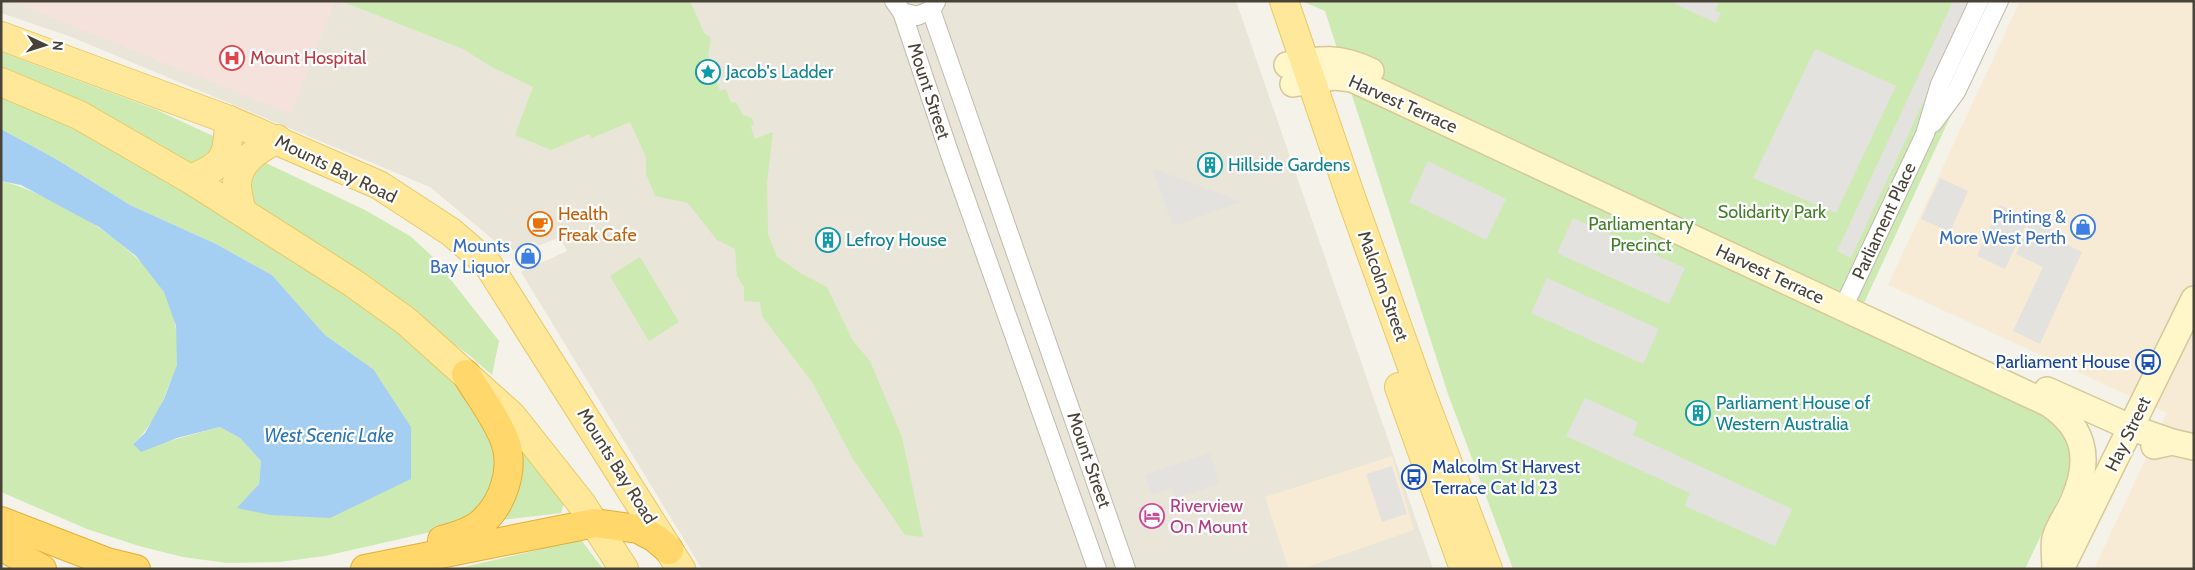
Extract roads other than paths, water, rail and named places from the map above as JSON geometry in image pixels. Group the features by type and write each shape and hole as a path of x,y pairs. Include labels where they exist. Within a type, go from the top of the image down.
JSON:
{"highway":[{"path":"352,569 464,533 480,524 493,510 500,498 509,472 505,442 466,374"},
{"path":"1,521 107,562 136,569"},
{"path":"365,569 594,523 638,529 656,538 675,560"},
{"path":"1,546 42,569"}],"main road":[{"name":"Malcolm Street","path":"1264,1 1299,73 1352,200 1418,386 1488,569"},
{"name":"Malcolm Street","path":"1284,1 1299,73 1464,569"},
{"name":"Mounts Bay Road","path":"1,36 277,139 379,185 451,232 487,263 675,560"},
{"path":"1,82 79,115 190,179 353,283 406,321 512,416 557,472 624,569"},
{"path":"190,179 209,172 222,161 228,143 229,120"},
{"path":"242,212 237,184 240,169 254,151 277,139"}],"street":[{"name":"Parliament Place","path":"1846,302 1925,134 1940,84 1980,1"},
{"name":"Parliament Place","path":"1925,134 1956,92 1999,1"},
{"path":"898,7 909,16 917,16 925,14 934,6"},
{"name":"Mount Street","path":"934,6 994,188 1126,569"},
{"name":"Mount Street","path":"898,7 1096,569"},
{"name":"Harvest Terrace","path":"1299,73 1335,59 1357,64 1846,302 2049,404 2070,420 2082,446 2082,466 2075,498 2055,538 2055,569"},
{"path":"965,198 994,188"},
{"name":"Hay Street","path":"2061,569 2194,299"},
{"name":"Harvest Terrace","path":"1846,302 2132,428 2183,445"},
{"path":"1023,361 1051,352"},
{"name":"Harvest Terrace","path":"2120,452 2183,445"}],"water":[{"name":"West Scenic Lake","path":"1,129 56,159 130,205 216,244 272,275 325,335 373,369 411,427 411,479 330,518 270,515 237,508 259,484 261,461 240,438 220,427 177,438 141,452 133,444 145,433 164,399 177,365 176,326 164,292 136,256 99,227 21,185 1,181"}],"place":[{"name":"Mount Hospital","path":"232,58"},
{"name":"Jacob's Ladder","path":"708,72"},
{"name":"Hillside Gardens","path":"1210,165"},
{"name":"Health Freak Cafe","path":"540,224"},
{"name":"Printing & More West Perth","path":"2083,227"},
{"name":"Lefroy House","path":"828,240"},
{"name":"Mounts Bay Liquor","path":"528,256"},
{"name":"Parliament House","path":"2148,362"},
{"name":"Parliament House of Western Australia","path":"1698,413"},
{"name":"Malcolm St Harvest Terrace Cat Id 23","path":"1414,477"},
{"name":"Riverview On Mount","path":"1152,516"}],"park label":[{"name":"Solidarity Park","path":"1772,212"},
{"name":"Parliamentary Precinct","path":"1641,234"}]}
